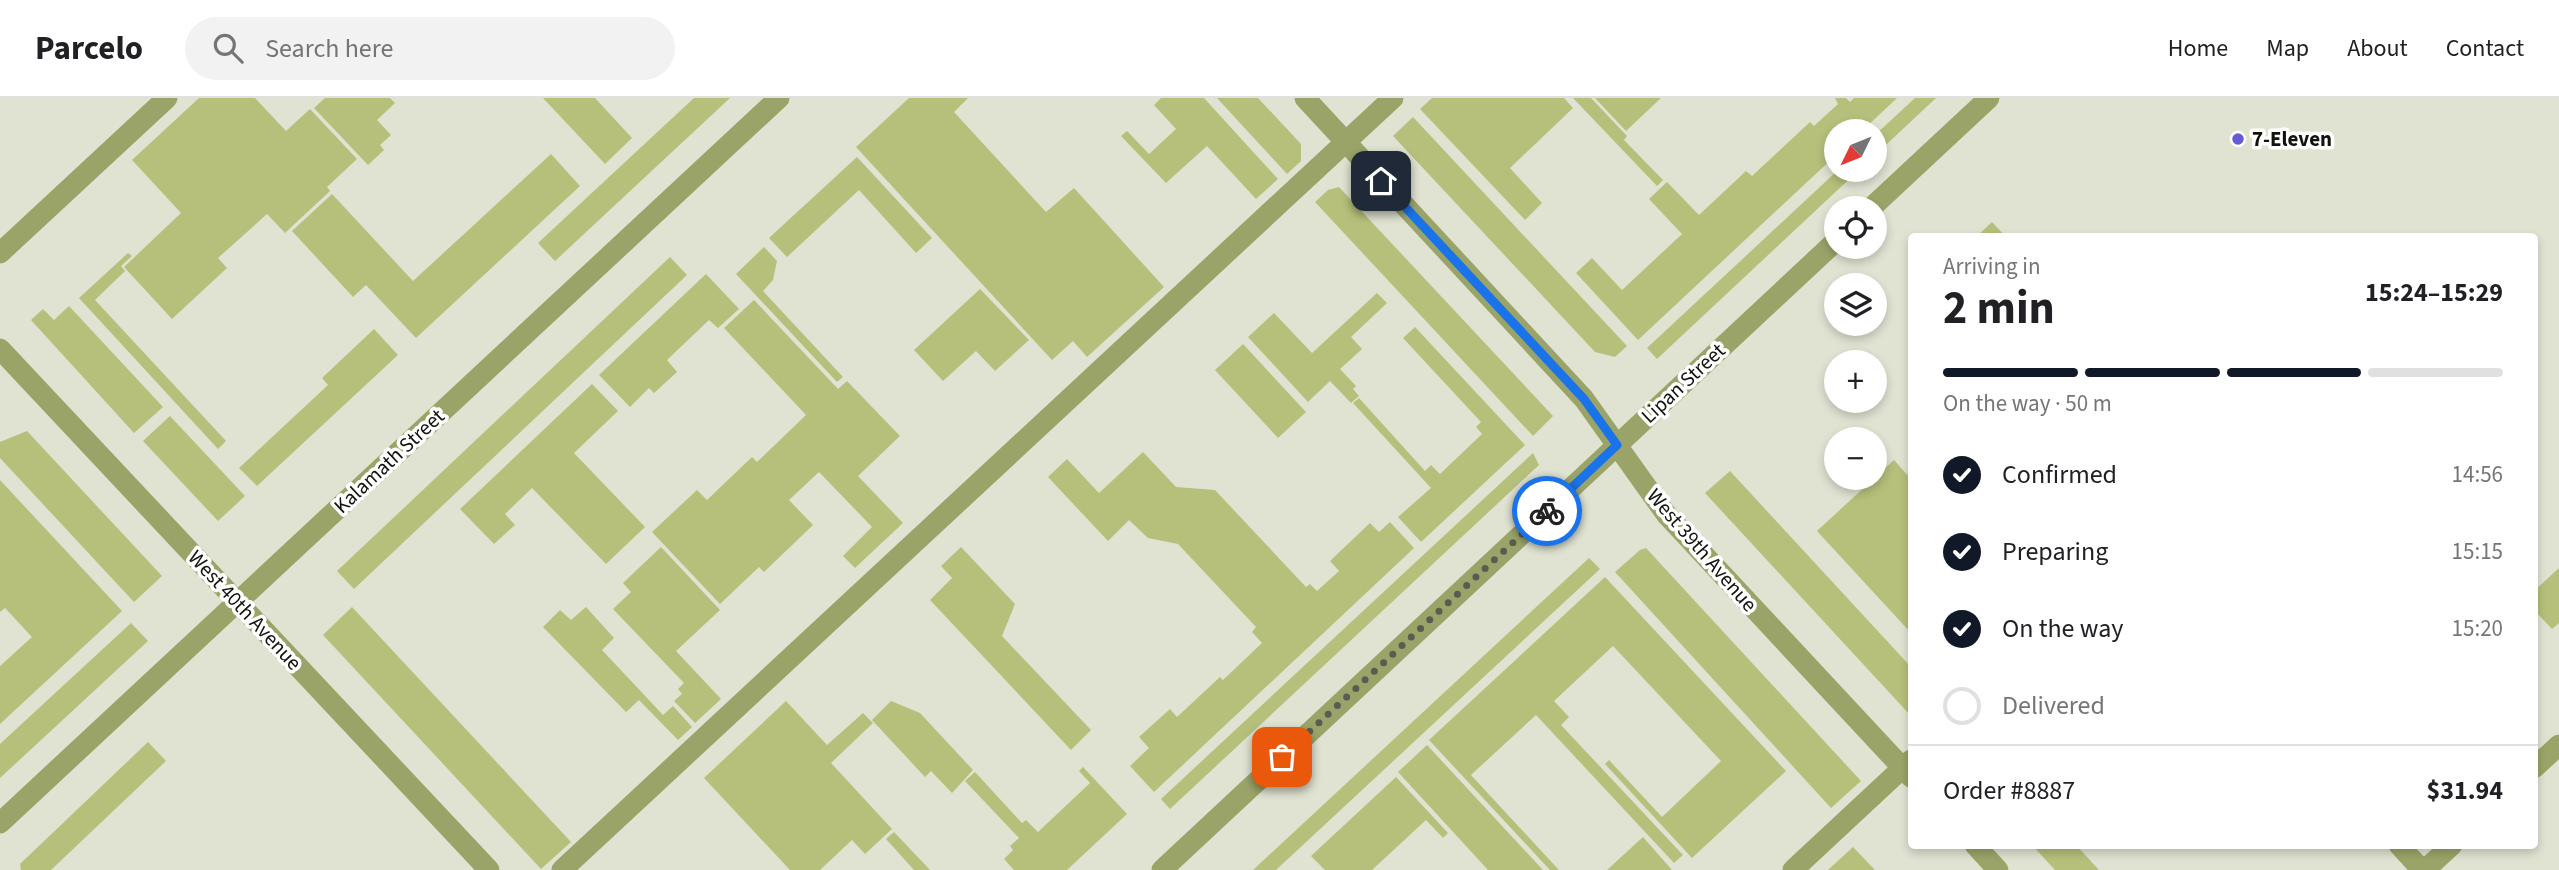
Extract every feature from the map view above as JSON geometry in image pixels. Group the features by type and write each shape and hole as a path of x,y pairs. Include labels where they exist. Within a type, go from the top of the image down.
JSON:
{"street":[{"path":"0,253 167,98"},
{"name":"Kalamath Street","path":"0,823 779,98"},
{"name":"West 39th Avenue","path":"1305,98 1584,399 1666,514 1908,768"},
{"path":"562,870 1393,98"},
{"path":"1884,196 1989,98"},
{"name":"Lipan Street","path":"1162,870 1824,252"},
{"name":"West 40th Avenue","path":"0,349 489,870"},
{"path":"2538,764 2559,745"},
{"path":"1793,870 1908,768"},
{"path":"1979,849 1997,870"},
{"path":"2403,849 2423,870 2447,849"}],"green space":[{"path":"199,98 255,98 286,131 310,109 357,159 327,187 330,191 285,233 267,214 218,258 227,268 172,319 124,267 181,213 132,160"},
{"path":"325,98 390,98 395,103 377,120 391,135 380,145 384,150 368,165 314,108"},
{"path":"543,98 595,98 632,138 605,164"},
{"path":"694,98 730,98 555,261 538,243"},
{"path":"909,98 968,98 954,112 1046,212 1074,188 1164,287 1087,357 1073,341 1052,360 856,147"},
{"path":"1161,98 1204,98 1278,179 1256,199 1207,146 1166,183 1121,136 1127,131 1149,154 1176,129 1154,105"},
{"path":"1217,98 1258,98 1301,144 1301,161 1287,174"},
{"path":"1432,98 1564,98 1573,108 1510,168 1542,203 1525,220 1420,109"},
{"path":"1573,98 1591,98 1627,136 1624,140 1663,180 1657,186"},
{"path":"1595,98 1661,98 1626,131"},
{"path":"1835,98 1846,98 1850,102 1854,98 1897,98 1875,119 1824,119 1824,166 1638,340 1576,273 1592,258 1622,290 1682,234 1649,199 1667,182 1699,215 1746,171 1752,176 1810,122 1814,126 1838,104"},
{"path":"1915,98 1936,98 1887,144 1887,124"},
{"path":"1413,117 1627,346 1615,357 1595,352 1393,136"},
{"path":"551,154 580,186 416,338 366,285 353,297 292,231 332,194 413,281"},
{"path":"857,157 932,238 916,253 859,190 787,257 769,238"},
{"path":"1825,182 1846,182 1831,196 1824,196 1824,203 1657,359 1647,348"},
{"path":"1339,187 1553,416 1533,436 1315,202 1328,190"},
{"path":"1992,222 2002,233 1980,233"},
{"path":"764,247 777,261 773,280 763,291 843,377 837,382 736,274"},
{"path":"128,253 132,256 121,266 125,271 95,300 226,441 218,449 79,298"},
{"path":"670,257 687,275 354,589 337,571"},
{"path":"706,274 739,309 718,328 709,320 667,360 677,372 654,393 649,388 630,407 599,375"},
{"path":"980,289 1029,340 995,371 976,351 943,381 914,350"},
{"path":"1377,293 1387,303 1351,337 1362,349 1340,369 1356,386 1353,389 1359,396 1351,403 1330,381 1308,402 1248,337 1274,313 1312,353"},
{"path":"754,300 838,389 847,381 900,436 858,476 903,523 855,568 843,556 872,527 819,472 789,500 813,525 764,572 759,567 720,604 652,532 697,490 707,500 752,457 757,462 806,415 724,328"},
{"path":"69,306 163,407 134,433 31,320 43,309 54,320"},
{"path":"1415,327 1525,445 1421,542 1398,517 1431,488 1353,403 1359,398 1425,471 1431,465 1440,474 1482,434 1476,427 1481,422 1403,338"},
{"path":"374,329 398,355 257,486 239,468 328,385 322,378"},
{"path":"1243,344 1306,412 1278,438 1215,370"},
{"path":"592,384 618,411 574,453 645,527 606,564 532,488 505,514 515,525 494,544 460,509"},
{"path":"170,416 245,496 218,521 143,441"},
{"path":"27,431 162,576 134,602 0,458 0,442"},
{"path":"1143,452 1176,487 1215,490 1306,587 1310,584 1317,591 1339,571 1330,561 1370,523 1379,532 1390,522 1414,548 1154,792 1130,766 1149,748 1139,737 1170,709 1177,717 1220,677 1223,680 1262,643 1252,632 1256,627 1178,544 1148,538 1129,520 1108,541 1048,477 1067,459 1099,493"},
{"path":"1533,453 1539,465 1170,809 1161,799"},
{"path":"1894,460 1908,476 1908,630 1817,531 1861,490 1887,490 1887,466"},
{"path":"1730,471 1908,664 1908,713 1705,493"},
{"path":"0,480 122,611 0,724 0,666 32,637 5,608 0,612"},
{"path":"661,547 720,610 676,651 721,699 695,723 674,701 682,694 678,689 684,683 613,609 631,592 623,583"},
{"path":"961,547 1015,604 1002,636 1091,730 1071,750 930,600 952,578 941,566"},
{"path":"1646,548 1861,781 1831,808 1615,572"},
{"path":"1589,558 1600,569 1276,870 1253,870"},
{"path":"2559,568 2559,623 2552,629 2538,614 2538,587"},
{"path":"1605,577 1786,771 1692,858 1605,764 1609,760 1662,817 1721,761 1613,646 1554,701 1569,717 1561,725 1683,855 1674,863 1536,715 1471,775 1559,870 1550,870 1429,740"},
{"path":"352,607 571,842 541,869 323,635"},
{"path":"586,607 614,638 602,650 663,715 673,706 692,727 678,740 639,700 626,712 543,627 560,610 571,620"},
{"path":"131,623 148,641 0,778 0,744"},
{"path":"786,701 827,745 863,713 873,723 831,763 892,829 865,854 852,840 820,870 790,870 704,778"},
{"path":"891,701 920,713 973,770 952,793 931,771 925,777 872,720"},
{"path":"148,742 166,761 51,870 21,870 20,864"},
{"path":"1427,745 1543,870 1488,870 1398,772"},
{"path":"1083,767 1127,814 1067,870 1014,870 1004,859 1013,850 1010,846 1019,838 965,781 975,772 1022,823 1026,820 1038,832 1090,783 1079,771"},
{"path":"1396,777 1448,833 1443,838 1426,820 1372,870 1325,870 1311,856"},
{"path":"894,832 930,870 914,870 886,839"},
{"path":"1643,837 1672,870 1607,870"},
{"path":"1853,847 1875,870 1828,870"},
{"path":"2036,849 2080,849 2099,870 2055,870"}],"way so far":[{"path":"1282,757 1547,511"}],"place":[{"name":"7-Eleven","path":"2238,139"}],"route":[{"path":"1381,181 1584,399 1617,445 1547,511"}]}
